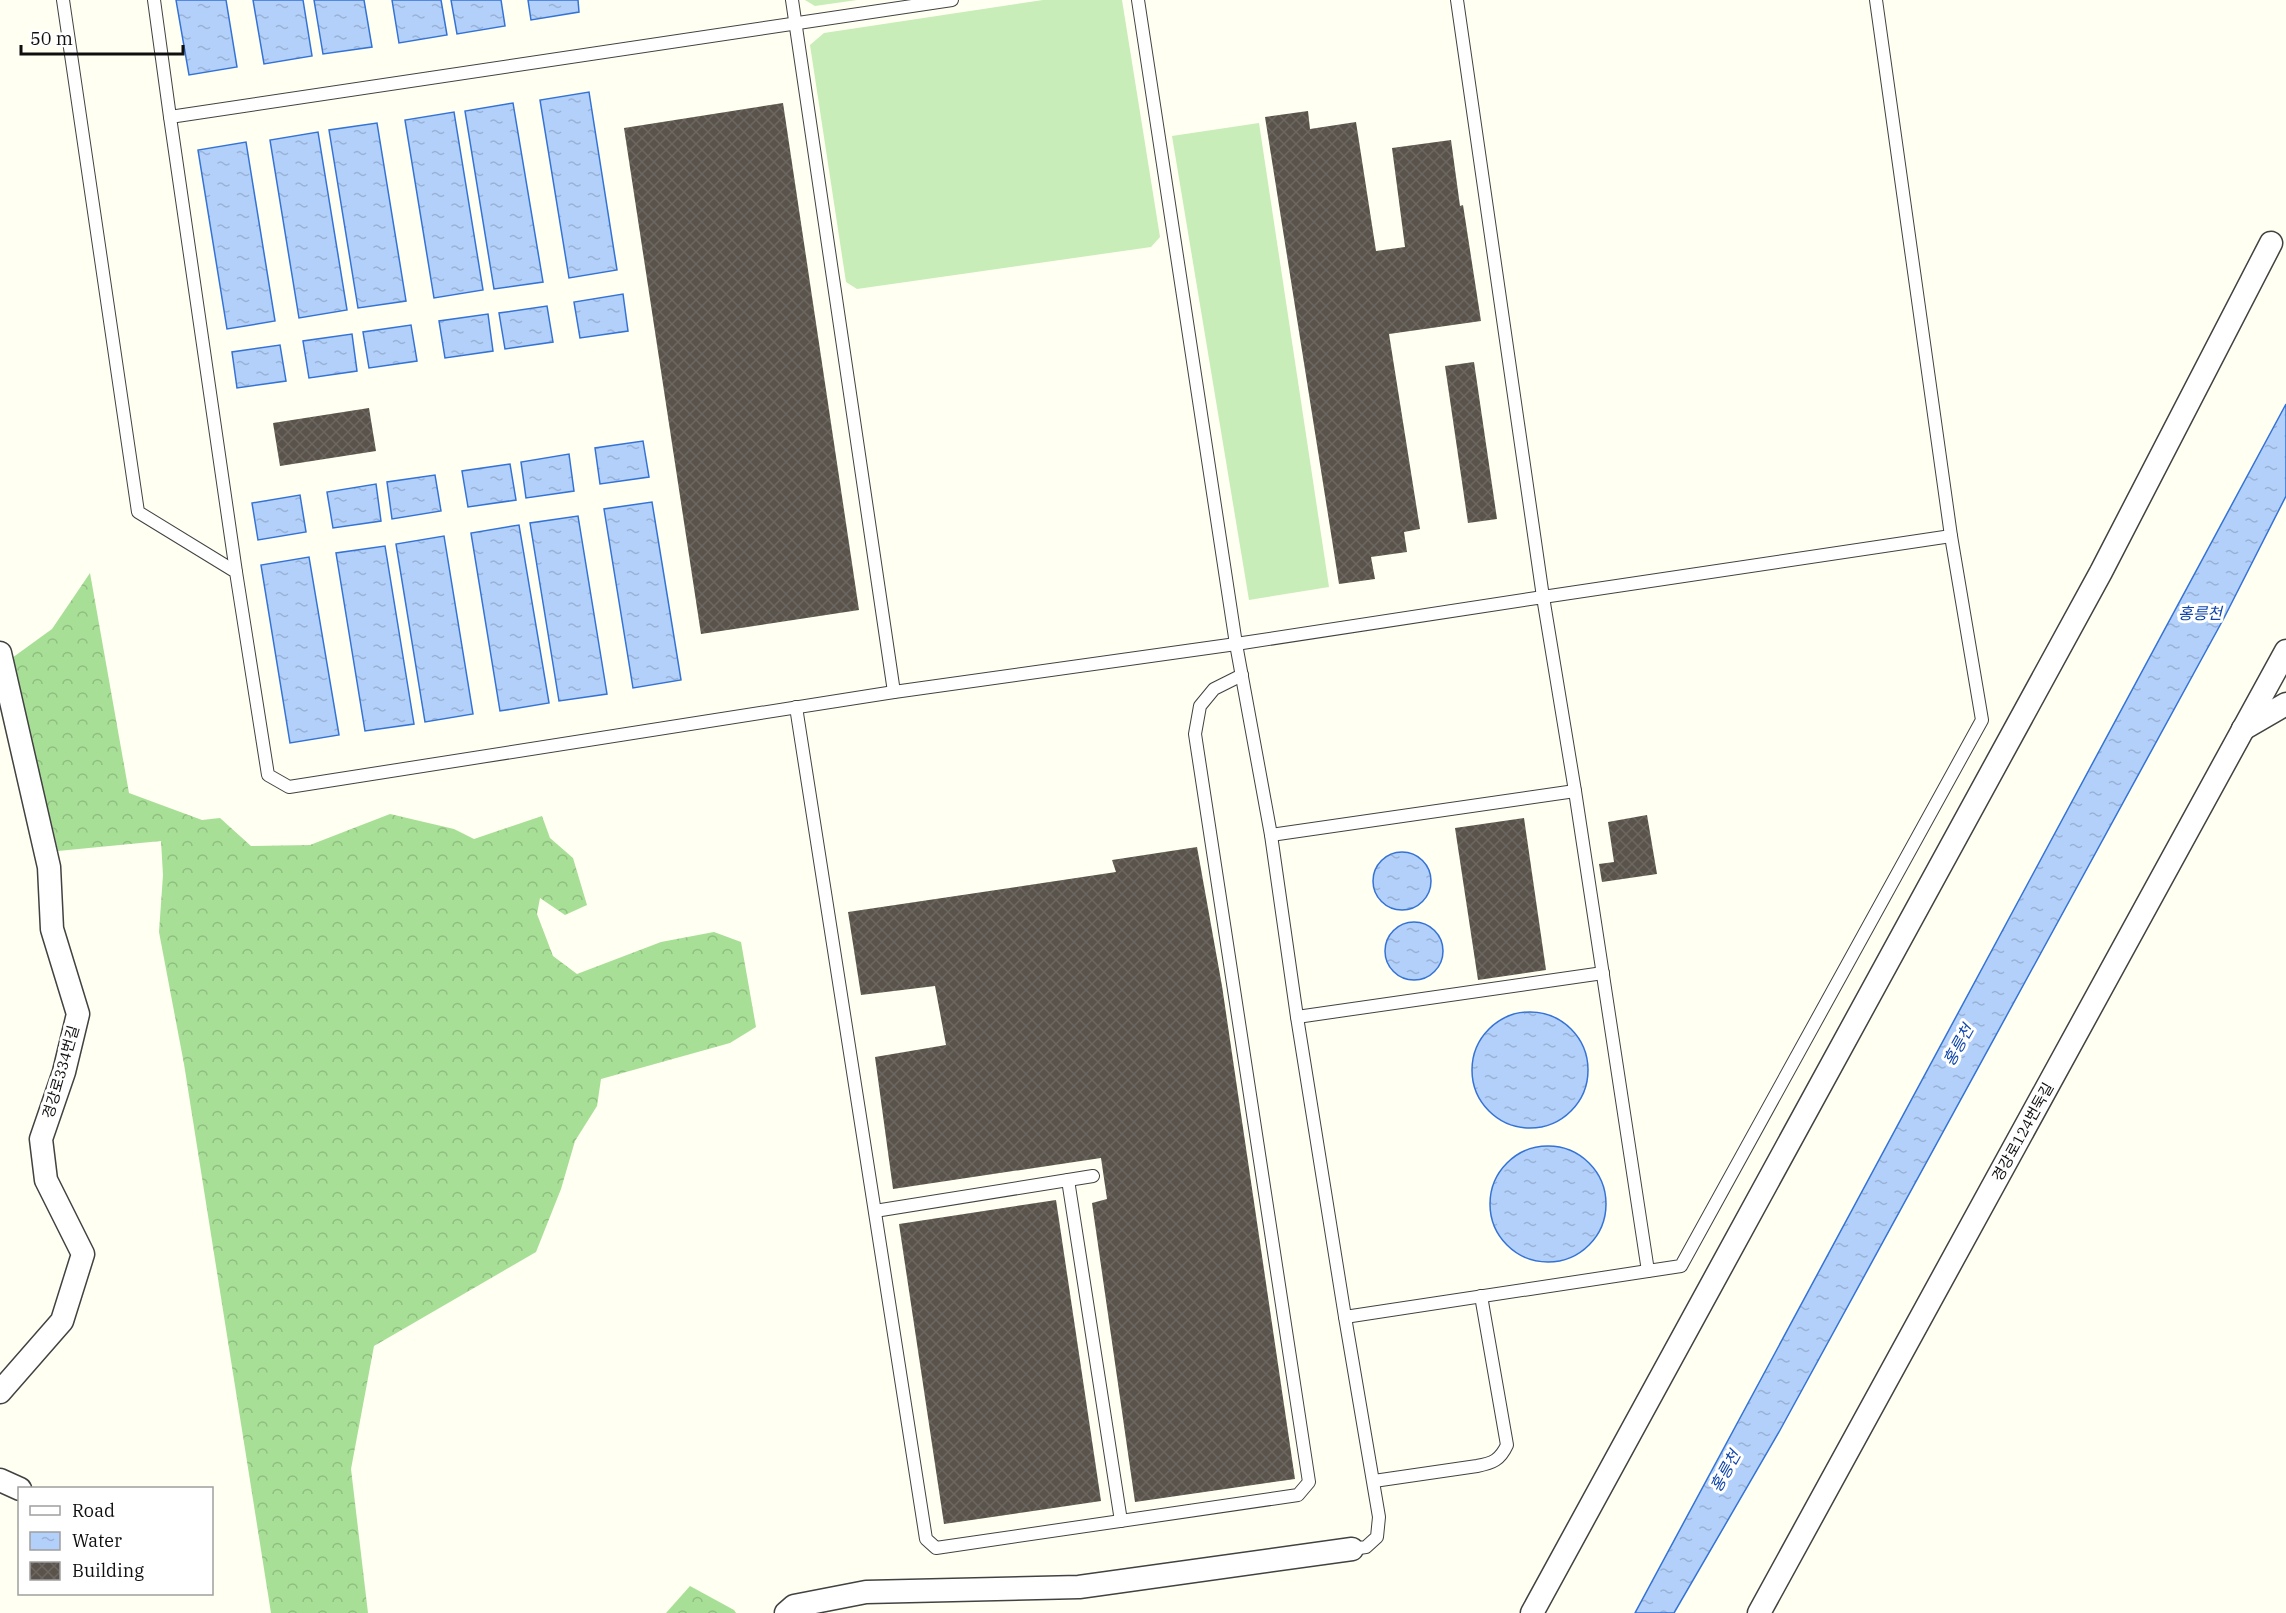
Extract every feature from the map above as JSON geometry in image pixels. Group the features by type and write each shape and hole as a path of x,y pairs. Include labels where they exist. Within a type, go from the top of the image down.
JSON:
{"street":[{"path":"1532,1613 2101,572 2271,243"},
{"name":"경강로124번둑길","path":"1759,1613 2286,651"},
{"name":"경강로334번길","path":"0,653 49,867 52,929 78,1014 64,1072 41,1139 46,1180 83,1254 62,1321 0,1392"},
{"path":"2243,729 2286,704"},
{"path":"0,1480 18,1488"},
{"path":"786,1613 794,1606 866,1592 1079,1587 1352,1549"}],"lane":[{"path":"63,0 138,512 236,572"},
{"path":"154,0 236,572 268,775 289,787 894,692 1236,644 1951,536"},
{"path":"792,0 894,692"},
{"path":"170,117 952,0"},
{"path":"1138,0 1236,644 1271,835 1297,1017 1379,1517 1377,1537 1366,1547 1352,1549"},
{"path":"1456,0 1542,597 1575,791 1648,1271"},
{"path":"1346,1317 1681,1266 1983,720 1951,536 1876,0"},
{"path":"796,707 926,1539 936,1548 1298,1495 1309,1482 1195,734 1200,706 1214,689 1242,675"},
{"path":"1271,835 1575,791"},
{"path":"1297,1017 1603,973"},
{"path":"875,1211 1093,1176"},
{"path":"1068,1180 1121,1521"},
{"path":"1374,1481 1477,1467 1493,1463 1502,1456 1507,1444 1481,1296"}],"green space":[{"path":"805,0 857,0 815,6"},
{"path":"1043,0 1122,0 1160,237 1151,247 857,289 846,282 810,45 824,33"},
{"path":"1259,123 1329,587 1249,600 1172,136"},
{"path":"90,573 129,793 202,820 220,818 251,846 310,845 390,814 454,829 474,839 542,816 550,838 573,858 587,905 565,915 540,898 537,914 553,956 577,974 661,942 714,932 741,942 756,1027 730,1043 601,1079 597,1106 575,1141 561,1189 536,1252 374,1346 351,1469 368,1613 271,1613 184,1064 159,932 163,875 161,841 58,851 12,658 52,629"},
{"path":"690,1586 734,1610 736,1613 666,1613"}],"water":[{"path":"176,0 226,0 237,67 189,75"},
{"path":"253,0 303,0 312,56 264,64"},
{"path":"314,0 364,0 372,47 323,54"},
{"path":"392,0 441,0 447,35 399,43"},
{"path":"451,0 501,0 505,26 457,34"},
{"path":"528,0 578,0 579,12 531,20"},
{"path":"589,92 617,270 569,278 540,100"},
{"path":"513,103 543,282 494,289 465,111"},
{"path":"454,112 483,290 434,298 405,120"},
{"path":"377,123 406,301 358,308 329,130"},
{"path":"318,132 347,310 299,318 270,140"},
{"path":"246,142 275,321 227,329 198,150"},
{"path":"623,294 628,331 580,338 574,302"},
{"path":"547,306 553,342 505,349 499,313"},
{"path":"488,314 493,351 445,358 439,321"},
{"path":"411,325 417,361 369,368 363,332"},
{"path":"352,334 357,371 309,378 303,341"},
{"path":"280,345 286,381 237,388 232,352"},
{"name":"홍릉천","path":"2286,404 2286,496 2224,618 1779,1432 1674,1613 1635,1613"},
{"path":"643,441 649,477 600,484 595,448"},
{"path":"569,454 574,491 526,498 521,462"},
{"path":"510,464 516,500 468,507 462,471"},
{"path":"435,475 441,511 392,519 387,482"},
{"path":"376,484 381,521 333,528 327,492"},
{"path":"300,495 306,532 258,540 252,503"},
{"path":"652,502 681,680 633,688 604,509"},
{"path":"578,516 607,694 559,701 530,523"},
{"path":"519,525 549,703 500,711 471,533"},
{"path":"444,536 473,714 425,722 396,544"},
{"path":"385,546 414,724 365,731 336,553"},
{"path":"309,557 339,735 290,743 261,565"},
{"path":"1402,852 1418,857 1426,865 1431,881 1426,897 1418,905 1402,910 1386,905 1378,897 1373,881 1378,865 1386,857"},
{"path":"1414,922 1430,927 1438,935 1443,951 1438,967 1430,975 1414,980 1398,975 1390,967 1385,951 1390,935 1398,927"},
{"path":"1530,1012 1552,1017 1571,1029 1583,1048 1588,1070 1583,1092 1571,1111 1552,1123 1530,1128 1508,1123 1489,1111 1477,1092 1472,1070 1477,1048 1489,1029 1508,1017"},
{"path":"1548,1146 1570,1150 1589,1163 1602,1182 1606,1204 1602,1226 1589,1245 1570,1258 1548,1262 1526,1258 1507,1245 1494,1226 1490,1204 1494,1182 1507,1163 1526,1150"}],"building":[{"path":"783,103 859,610 701,634 624,128"},
{"path":"1308,111 1310,129 1356,122 1376,251 1405,247 1392,148 1451,140 1460,206 1463,205 1481,321 1389,334 1420,529 1404,532 1407,552 1371,557 1375,579 1339,584 1265,117"},
{"path":"1474,362 1497,519 1468,523 1445,366"},
{"path":"369,408 376,451 280,466 273,423"},
{"path":"1647,815 1657,874 1602,882 1599,864 1614,862 1608,822"},
{"path":"1524,818 1546,970 1478,980 1455,828"},
{"path":"1197,847 1222,986 1295,1479 1135,1502 1092,1203 1107,1199 1101,1158 893,1189 875,1057 946,1045 935,986 861,995 848,912 1116,872 1112,860"},
{"path":"1056,1200 1101,1501 944,1524 899,1224"}]}
